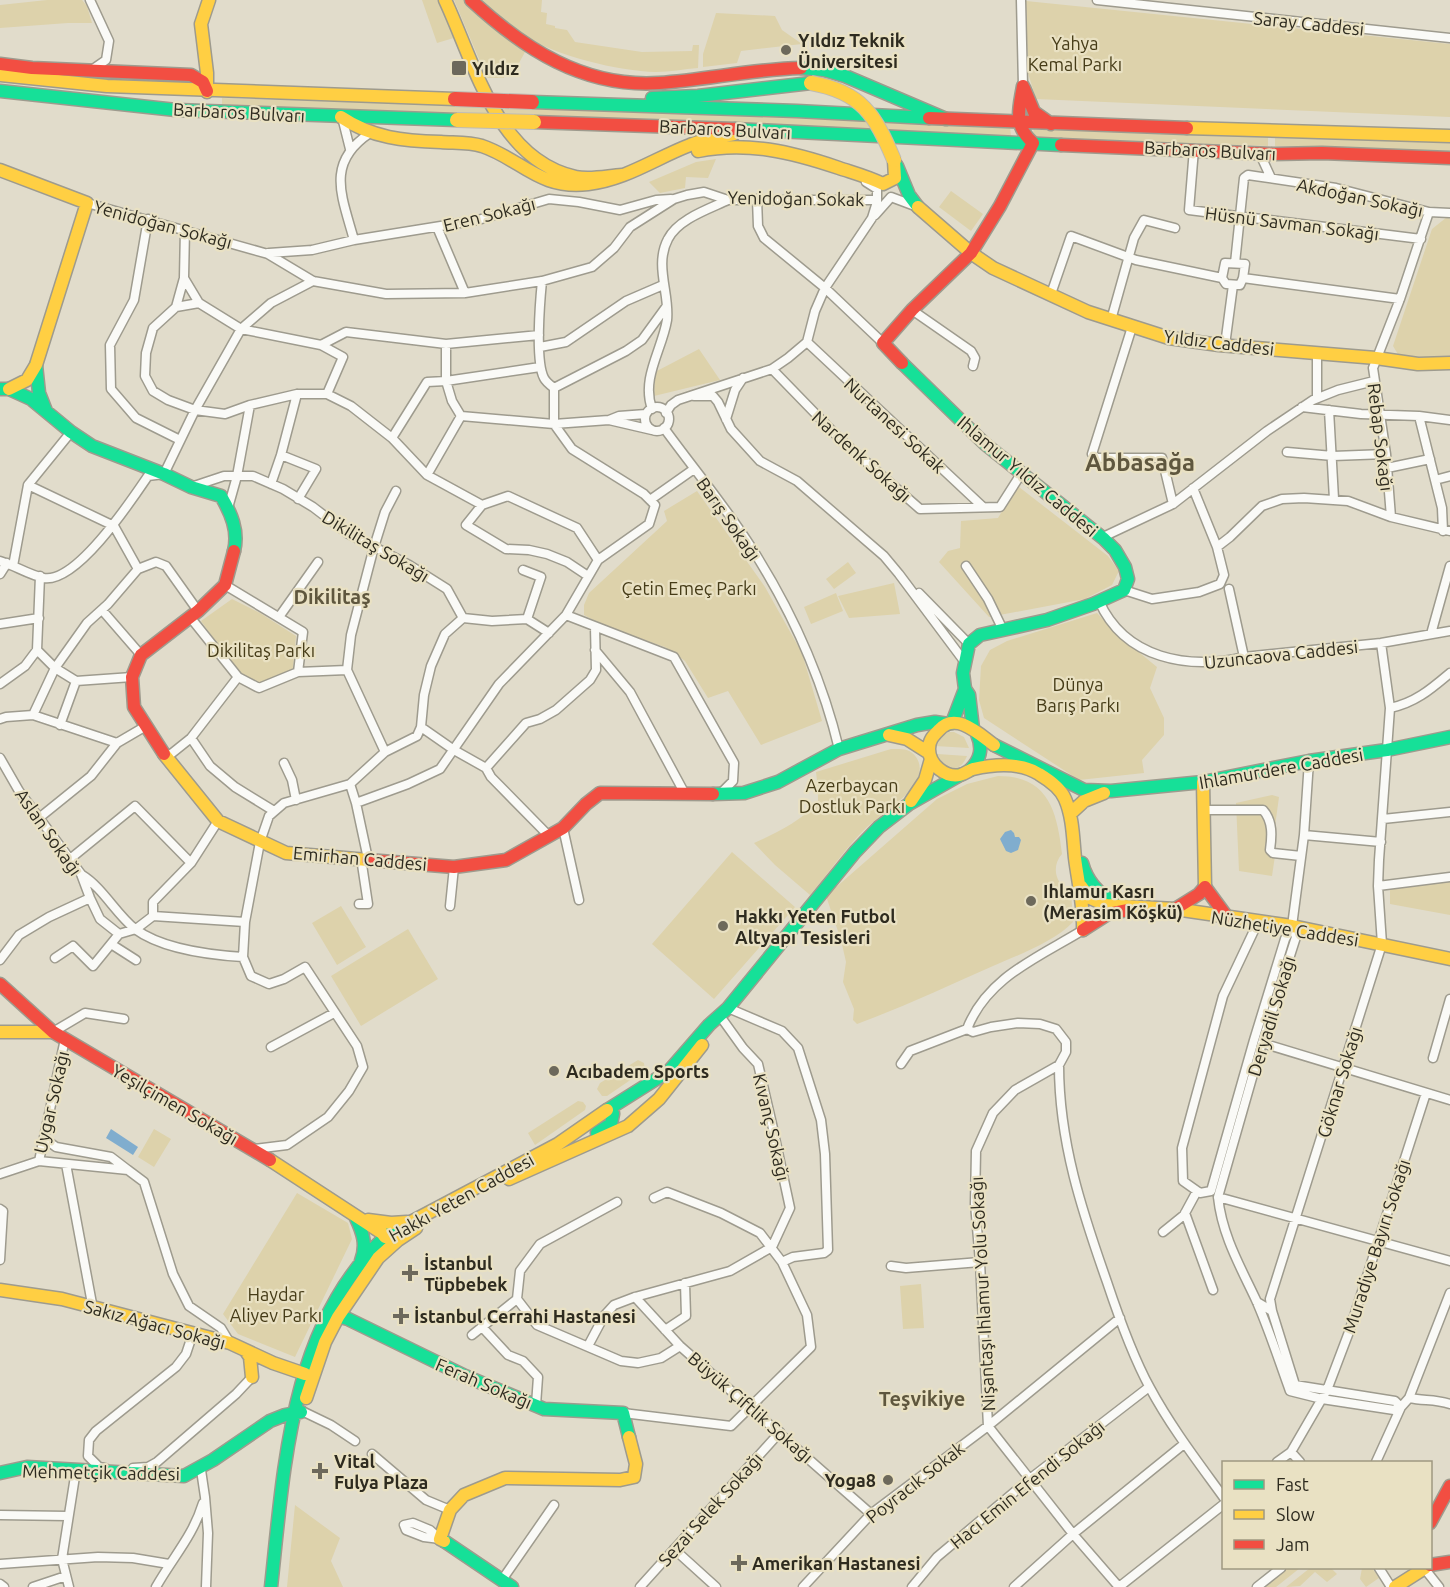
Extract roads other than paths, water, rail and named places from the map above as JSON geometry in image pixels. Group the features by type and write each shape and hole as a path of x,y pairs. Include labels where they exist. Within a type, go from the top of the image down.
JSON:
{"main road":[{"path":"191,75 198,59 199,34 209,0"},
{"path":"445,0 493,105 524,151 550,170 569,176 583,178 622,175"},
{"path":"471,0 513,37 561,66 604,79 665,87 778,82 812,83"},
{"path":"124,105 142,99 205,102 207,69 201,24"},
{"path":"0,64 35,73 89,71 191,75 203,82 207,91"},
{"path":"638,84 783,69 825,70 857,80 946,119"},
{"path":"35,73 35,95"},
{"name":"Barbaros Bulvarı","path":"0,75 35,73 107,86 207,91 606,104 1051,124 1450,136"},
{"path":"606,104 622,100 698,96 812,83"},
{"name":"Yıldız Caddesi","path":"812,83 841,90 860,101 876,120 909,195 918,207 971,253 993,268 1088,312 1169,338 1418,364 1450,363"},
{"path":"883,343 912,310 971,253 1000,206 1033,143 1024,134 1018,122 1023,86"},
{"path":"1023,86 1034,112 1051,124"},
{"name":"Barbaros Bulvarı","path":"3,95 35,95 203,111 760,130 1273,154 1322,153 1450,158"},
{"path":"341,117 349,124 370,133 405,140 492,148 535,175 560,183 583,185 603,184 699,141 760,130"},
{"path":"638,169 653,167 700,150 755,146 793,154 887,184 895,178 894,160"},
{"name":"Yenidoğan Sokağı","path":"3,173 87,203"},
{"path":"5,389 27,380 36,364 87,203"},
{"name":"Ihlamur Yıldız Caddesi","path":"883,343 949,410 1021,474 1102,537 1122,560 1128,578 1124,590"},
{"path":"36,364 39,393 46,412"},
{"path":"5,389 31,399 92,446 164,474 190,487 221,496 232,515 236,542 225,585"},
{"name":"Emirhan Caddesi","path":"225,585 194,614 141,655 132,677 134,707 166,758 218,821 286,853 454,867 506,860 563,828 600,793 744,793 778,782 839,749 923,724 950,723"},
{"path":"965,773 977,764 982,750 974,731 963,673 969,644 980,635 1047,620 1099,602 1124,590"},
{"path":"950,723 966,689"},
{"path":"930,756 933,735 941,727 950,723 966,724 999,748 1062,780 1084,790 1111,791"},
{"path":"889,735 907,739 930,756 938,769 944,773 965,773 1005,764 1027,768 1048,779 1059,789 1066,800 1070,814 1084,911 1083,930"},
{"name":"Ihlamurdere Caddesi","path":"1111,791 1203,782 1450,737"},
{"name":"Hakkı Yeten Caddesi","path":"909,804 925,780 930,756"},
{"name":"Hakkı Yeten Caddesi","path":"271,1587 284,1469 305,1374 333,1315 392,1238 484,1190 628,1126 642,1116 710,1036 724,1012 855,852 879,827 909,804 965,773"},
{"path":"1203,782 1205,887 1227,917"},
{"path":"1070,814 1084,801 1111,791"},
{"name":"Nüzhetiye Caddesi","path":"1074,841 1084,876 1103,896 1119,905"},
{"name":"Nüzhetiye Caddesi","path":"1078,882 1089,898 1106,905 1175,909 1259,920 1450,959"},
{"path":"1175,909 1199,894 1205,887"},
{"path":"1083,930 1108,914 1142,908"},
{"name":"Yeşilçimen Sokağı","path":"0,984 52,1032 253,1149 392,1238"},
{"name":"Hakkı Yeten Caddesi","path":"278,1587 296,1415 325,1342 341,1290 356,1270 413,1221 558,1144 657,1080 669,1071 709,1025 724,1012"},
{"path":"0,1032 52,1032"},
{"path":"642,1116 626,1103 627,1100 648,1089 657,1080"},
{"path":"570,1153 581,1142 611,1124 613,1114 606,1111"},
{"path":"356,1216 365,1240 364,1253 356,1270"},
{"name":"Yeşilçimen Sokağı","path":"356,1216 378,1223 413,1221"},
{"name":"Sakız Ağacı Sokağı","path":"0,1290 62,1299 93,1309 230,1343 273,1363 305,1374"},
{"name":"Ferah Sokağı","path":"333,1315 348,1319 465,1376 544,1409 623,1413"},
{"path":"246,1351 250,1357 252,1377"},
{"path":"252,1377 273,1363"},
{"path":"507,1584 440,1539 450,1510 465,1495 506,1478 620,1480 634,1477 636,1464 623,1413"},
{"name":"Mehmetçik Caddesi","path":"0,1473 27,1467 149,1471 184,1476 201,1470 231,1448 296,1415"},
{"path":"1432,1520 1450,1486"},
{"path":"1432,1565 1450,1562"},
{"path":"1393,1587 1422,1569"}],"street":[{"path":"89,71 106,60 109,40 90,0"},
{"path":"1021,0 1023,86"},
{"name":"Saray Caddesi","path":"1096,0 1450,38"},
{"path":"341,117 346,128 350,149"},
{"path":"354,240 344,202 340,167 350,149 370,133"},
{"name":"Hüsnü Savman Sokağı","path":"1194,149 1189,210 1421,239"},
{"path":"1259,152 1271,178"},
{"path":"856,174 877,189 877,200 872,218"},
{"name":"Akdoğan Sokağı","path":"1240,217 1244,178 1248,175 1336,188 1429,212 1450,213"},
{"name":"Yenidoğan Sokak","path":"313,281 386,294 465,293 542,280 592,267 614,249 630,227 674,199 704,192 728,200 877,200"},
{"path":"666,412 678,400 772,369 788,358 807,342 815,311 825,288 872,218 891,197 918,207"},
{"name":"Eren Sokağı","path":"268,254 312,250 354,240 478,220 549,200 579,202 620,210 656,200 674,199"},
{"path":"757,199 758,226 764,238 825,288 883,343"},
{"path":"652,430 645,422 649,411 649,384 667,318 662,255 673,231 691,218 728,200"},
{"name":"Yenidoğan Sokağı","path":"87,203 268,254 313,281"},
{"name":"Rebap Sokağı","path":"1391,516 1386,454 1373,368 1400,299 1429,212"},
{"path":"1235,263 1240,217"},
{"path":"148,219 134,300 110,345 111,388 136,418 180,440"},
{"path":"1111,320 1134,237 1144,220 1175,228"},
{"path":"437,227 465,293"},
{"path":"185,229 184,278 176,307 153,328 146,353 145,376 153,391 168,400 195,410 225,414 250,405 297,394 327,394 351,406 392,438 427,475 482,505"},
{"path":"1051,294 1071,236 1129,257 1222,278 1226,284 1240,285 1245,264 1225,263 1222,278"},
{"path":"184,278 199,303 242,329 321,345 344,357 327,394"},
{"path":"1243,278 1400,299"},
{"path":"356,803 408,784 440,769 499,684 566,615 598,560 649,524 655,505 612,473 572,449 554,424 554,388 545,380 540,368 538,313 542,280"},
{"path":"7,563 45,578 63,574 80,561 114,526 148,476 164,474 195,410 242,329 271,303 313,281"},
{"path":"540,347 566,342 626,301 663,285"},
{"path":"1225,345 1233,285"},
{"path":"176,307 199,303"},
{"path":"554,388 626,351 642,340 666,307"},
{"path":"912,310 971,351 975,358 973,366"},
{"path":"1132,327 1092,454 1097,458 1162,458 1173,504"},
{"path":"321,345 346,332 446,344 539,335"},
{"name":"Nurtanesi Sokak","path":"807,342 983,507"},
{"path":"446,344 446,381 452,401 460,416"},
{"path":"1317,352 1317,398"},
{"path":"392,438 427,382 540,368"},
{"name":"Nardenk Sokağı","path":"772,369 840,440 920,509 1000,507 1021,474"},
{"path":"726,419 733,397 743,378"},
{"path":"1102,537 1173,504 1266,431 1317,398 1374,381"},
{"path":"271,484 282,455 297,394"},
{"path":"694,396 713,396 731,429 760,461 797,481 882,554 964,661"},
{"path":"228,508 237,476 250,405"},
{"path":"1302,407 1450,420"},
{"path":"460,416 554,424 609,420 659,431 664,428 668,420 666,412 660,408 609,420"},
{"path":"1329,410 1334,499"},
{"path":"427,475 460,416"},
{"path":"1217,548 1262,506 1282,498 1348,501 1391,516 1447,531 1419,416"},
{"name":"Barış Sokağı","path":"664,428 751,547 771,581 807,653 834,728 839,749"},
{"path":"0,574 7,563 28,485 71,432"},
{"path":"1287,452 1333,456 1386,454"},
{"path":"282,455 316,469 298,498"},
{"path":"1387,468 1430,459"},
{"path":"650,500 694,468"},
{"name":"Dikilitaş Sokağı","path":"190,487 224,476 253,476 271,484 298,498 347,533 409,565 447,589 463,618"},
{"path":"1435,480 1450,476"},
{"path":"28,485 114,526 138,569"},
{"path":"1124,590 1152,599 1199,592 1220,584 1224,575 1217,548 1194,488"},
{"path":"386,752 347,670 351,635 374,547 385,512 396,491"},
{"path":"588,576 567,562 547,554 506,549 466,525 482,505 508,496 578,528 598,560"},
{"path":"33,715 55,668 87,623 102,610 138,569 156,562 166,566 194,614 238,677 259,688 298,672 347,670"},
{"path":"279,617 318,562"},
{"path":"966,566 988,599 1003,630"},
{"path":"1431,634 1450,566"},
{"path":"523,570 541,577 527,619"},
{"path":"899,574 969,644"},
{"path":"0,684 25,666 37,650 40,576"},
{"path":"225,585 303,632 298,672"},
{"path":"1229,589 1244,657"},
{"name":"Uzuncaova Caddesi","path":"1099,602 1103,612 1120,632 1145,651 1194,663 1223,662 1244,657 1381,643 1450,631"},
{"path":"102,610 141,655"},
{"path":"566,615 674,657 734,763 733,781 720,794"},
{"path":"0,624 39,618"},
{"path":"253,1149 287,1145 328,1117 349,1091 363,1067 357,1046 305,968 268,984 251,976 243,957 245,922 260,842 269,816 284,803 350,784 386,752 417,736 421,727 424,695 431,666 445,634 463,618 492,621 527,619 549,633"},
{"path":"486,768 526,723 540,719 556,710 590,680 596,670 595,627"},
{"path":"1381,643 1390,708 1378,886 1382,944"},
{"path":"37,650 55,668 76,681 132,677"},
{"path":"595,650 630,692 685,794"},
{"path":"1390,708 1404,705 1425,695 1450,674"},
{"path":"166,758 191,738 238,677"},
{"path":"60,724 76,681"},
{"path":"0,719 33,715 117,743"},
{"path":"39,818 91,776 117,743 146,726"},
{"path":"421,727 454,750 486,768 491,777 549,836"},
{"path":"191,738 210,766 235,787 274,811"},
{"name":"Aslan Sokağı","path":"0,758 19,791 81,874 100,920 119,934"},
{"path":"1292,926 1304,835 1309,761"},
{"path":"284,764 292,780 296,800"},
{"path":"350,784 356,803 368,904 359,904"},
{"path":"70,859 135,806 191,863"},
{"path":"1204,810 1263,810 1270,824 1270,850 1301,856"},
{"path":"1383,819 1450,812"},
{"path":"153,916 153,902 191,863 218,821"},
{"path":"563,828 579,900"},
{"path":"1304,835 1381,842"},
{"path":"450,906 454,867"},
{"path":"81,874 136,929 168,945 212,955 243,957"},
{"path":"1378,886 1450,877"},
{"path":"0,960 20,935 49,917 90,898"},
{"path":"55,958 73,946 93,966 119,934 136,929 153,916 245,922"},
{"path":"1259,920 1223,996 1182,1148 1183,1181 1200,1193 1214,1194 1450,1261"},
{"name":"Deryadil Sokağı","path":"1214,1194 1296,937 1292,926"},
{"name":"Deryadil Sokağı","path":"1288,1374 1257,1302 1232,1252 1214,1194 1254,1040 1285,939 1292,926"},
{"path":"901,1064 910,1051 967,1029 974,1012 992,989 1029,961 1083,930"},
{"path":"111,944 136,960"},
{"name":"Göknar Sokağı","path":"1272,1311 1270,1299 1382,944"},
{"path":"1432,1058 1450,999"},
{"path":"724,1012 782,1031 798,1048 821,1120 825,1154 828,1250 793,1257 782,1262"},
{"name":"Kıvanç Sokağı","path":"724,1012 743,1048 758,1064 790,1208 772,1247"},
{"path":"52,1032 85,1013 124,1019"},
{"path":"271,1047 334,1013"},
{"path":"967,1029 973,1032 1018,1023 1040,1024 1056,1029 1066,1042 1066,1052 1059,1065 1059,1084 1072,1174 1085,1220 1120,1318 1149,1387 1184,1444 1222,1495"},
{"name":"Uygar Sokağı","path":"0,1174 39,1161 65,1039"},
{"path":"1262,1043 1450,1100"},
{"name":"Nişantaşı Ihlamur Yolu Sokağı","path":"1059,1065 1015,1090 993,1113 976,1151 975,1204 988,1426 1073,1534 1119,1587"},
{"name":"Muradiye Bayırı Sokağı","path":"1291,1452 1327,1390 1349,1332 1426,1093"},
{"path":"45,1139 56,1147 111,1157 144,1182 173,1274 189,1305 221,1328 230,1343"},
{"path":"39,1161 128,1170"},
{"path":"66,1164 93,1309"},
{"path":"1163,1232 1185,1213 1197,1191"},
{"path":"654,1198 667,1192 722,1213 760,1233 782,1262 807,1315 811,1347 749,1407"},
{"path":"617,1202 540,1244 520,1271 517,1299 537,1325 621,1361 638,1363 661,1358 681,1346"},
{"path":"0,1209 3,1211 3,1229 0,1260"},
{"path":"1185,1213 1213,1290"},
{"path":"588,1346 604,1316 614,1305 730,1271 772,1247"},
{"path":"891,1266 906,1268 980,1262"},
{"path":"665,1330 686,1316 685,1283"},
{"path":"1376,1461 1401,1407 1409,1398 1450,1293"},
{"name":"Büyük Çiftlik Sokağı","path":"635,1297 681,1346 871,1514"},
{"path":"472,1335 517,1299"},
{"path":"1257,1302 1272,1311"},
{"name":"Deryadil Sokağı","path":"1272,1311 1287,1362 1290,1391 1322,1399 1394,1410 1401,1407"},
{"name":"Poyracık Sokak","path":"803,1587 871,1514 988,1426 1120,1318"},
{"path":"482,1327 508,1355 523,1361 538,1377 536,1405"},
{"path":"193,1333 186,1354 176,1367 96,1431 89,1440 88,1456 99,1467 149,1471 252,1377"},
{"path":"1288,1374 1295,1385 1395,1401 1401,1407"},
{"name":"Hacı Emin Efendi Sokağı","path":"912,1587 937,1557 1031,1478 1149,1387"},
{"path":"1409,1398 1425,1401 1434,1399 1450,1404"},
{"name":"Ferah Sokağı","path":"623,1413 731,1426 749,1407"},
{"path":"296,1415 331,1425 355,1441"},
{"name":"Sezai Selek Sokağı","path":"640,1587 780,1432"},
{"path":"1014,1587 1073,1534 1184,1444"},
{"path":"1278,1461 1291,1452 1299,1461"},
{"path":"372,1454 426,1500 450,1510"},
{"path":"69,1587 62,1559 76,1470"},
{"path":"201,1470 208,1533 207,1587"},
{"path":"156,1587 169,1564 193,1531 205,1497"},
{"path":"507,1584 554,1505"},
{"path":"1119,1587 1222,1506"},
{"path":"0,1515 67,1516"},
{"path":"674,1549 716,1587"},
{"path":"0,1564 110,1557 169,1564"},
{"path":"1257,1587 1278,1569"},
{"path":"1380,1569 1393,1587"},
{"path":"1425,1569 1439,1587"},
{"path":"33,1587 66,1576"},
{"path":"0,1584 4,1587"}],"water":[{"path":"1011,830 1015,837 1021,840 1018,850 1011,853 1006,851 1000,839 1005,832"},
{"path":"111,1129 138,1147 133,1155 106,1138"}],"place":[{"name":"Yıldız Teknik Üniversitesi","path":"786,50"},
{"name":"Yıldız","path":"459,68"},
{"name":"Ihlamur Kasrı (Merasim Köşkü)","path":"1031,901"},
{"name":"Hakkı Yeten Futbol Altyapı Tesisleri","path":"723,926"},
{"name":"Acıbadem Sports","path":"554,1071"},
{"name":"İstanbul Tüpbebek","path":"410,1273"},
{"name":"İstanbul Cerrahi Hastanesi","path":"401,1316"},
{"name":"Vital Fulya Plaza","path":"320,1471"},
{"name":"Yoga8","path":"888,1480"},
{"name":"Amerikan Hastanesi","path":"739,1563"}],"district":[{"name":"Abbasağa","path":"1140,462"},
{"name":"Dikilitaş","path":"332,596"},
{"name":"Teşvikiye","path":"922,1398"}],"park label":[{"name":"Yahya Kemal Parkı","path":"1075,53"},
{"name":"Çetin Emeç Parkı","path":"689,588"},
{"name":"Dikilitaş Parkı","path":"261,650"},
{"name":"Dünya Barış Parkı","path":"1078,694"},
{"name":"Azerbaycan Dostluk Parkı","path":"852,795"},
{"name":"Haydar Aliyev Parkı","path":"276,1304"}]}
